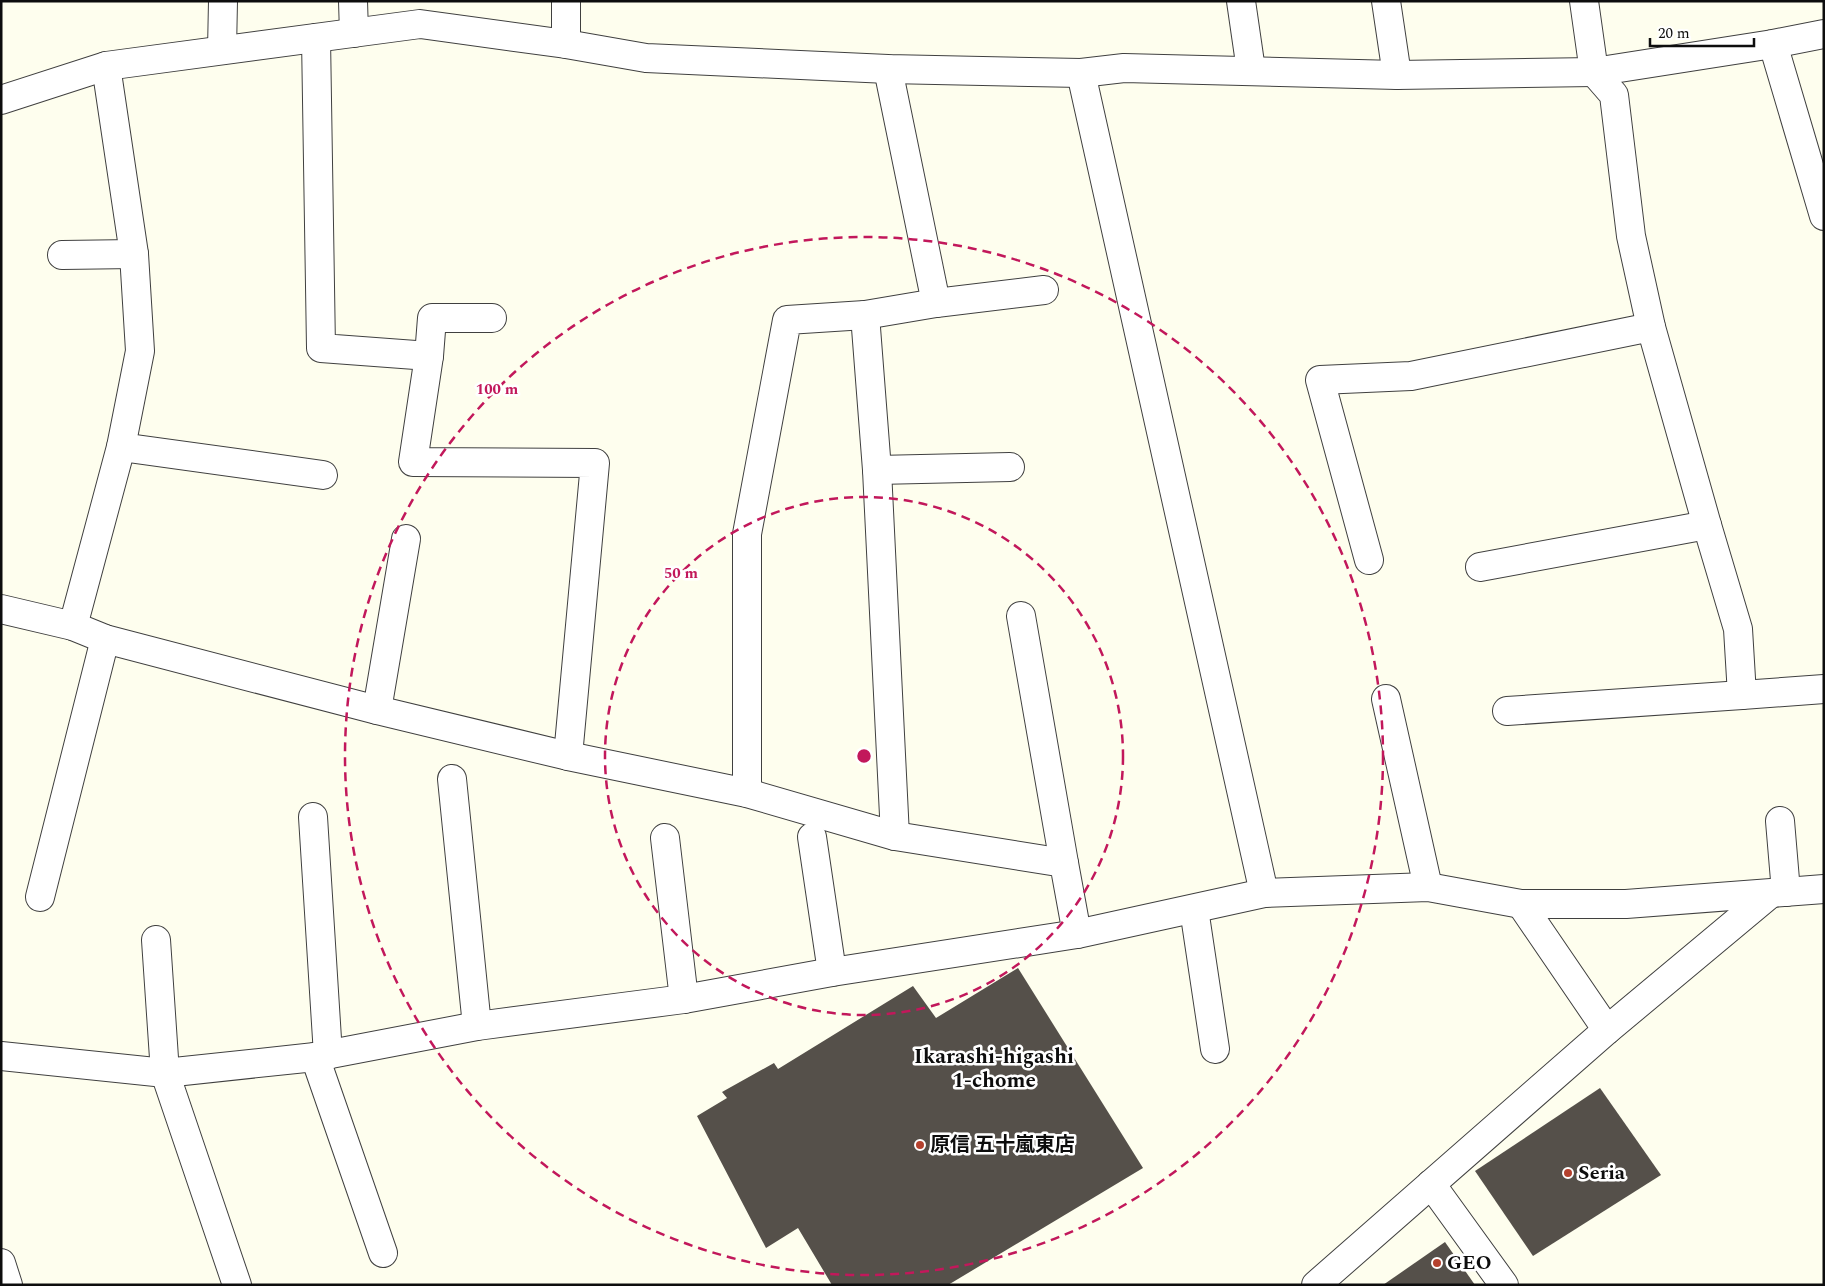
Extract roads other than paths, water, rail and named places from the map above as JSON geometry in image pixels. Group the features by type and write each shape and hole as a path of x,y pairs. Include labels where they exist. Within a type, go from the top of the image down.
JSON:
{"street":[{"path":"222,50 223,1"},
{"path":"353,1 354,33"},
{"path":"566,1 566,44"},
{"path":"1241,1 1251,70"},
{"path":"1386,1 1397,75"},
{"path":"1584,1 1594,72 1614,95 1630,236 1650,327 1706,525 1738,629 1742,695"},
{"path":"1,100 106,66 420,24 566,44 646,58 888,69 1081,74 1124,68 1397,75 1594,72 1773,44 1824,34"},
{"path":"316,38 322,348 429,356"},
{"path":"1773,44 1824,216"},
{"path":"73,626 121,447 140,351 134,254 106,66"},
{"path":"888,69 936,304"},
{"path":"1081,74 1264,893"},
{"path":"62,255 134,254"},
{"path":"747,793 747,534 787,320 866,315 1044,290"},
{"path":"866,315 877,470 895,836"},
{"path":"492,318 432,318 429,356 413,462 594,463 568,756"},
{"path":"1369,560 1320,380 1411,376 1650,327"},
{"path":"121,447 323,475"},
{"path":"877,470 1010,467"},
{"path":"1480,567 1706,525"},
{"path":"377,710 406,539"},
{"path":"1,609 73,626 106,639 377,710 568,756 747,793 895,836 1064,863"},
{"path":"1021,616 1077,934"},
{"path":"40,897 106,639"},
{"path":"1507,711 1824,689"},
{"path":"1386,699 1428,888"},
{"path":"452,779 477,1026"},
{"path":"314,817 322,1056 383,1253"},
{"path":"1316,1285 1607,1030 1778,893 1780,821"},
{"path":"812,837 832,972"},
{"path":"665,838 684,999"},
{"path":"1,1056 165,1073 322,1056 477,1026 684,999 832,972 1077,934 1264,893 1428,888 1521,904 1626,904 1824,890"},
{"path":"1521,904 1607,1030"},
{"path":"1194,909 1215,1049"},
{"path":"156,940 165,1073 237,1285"},
{"path":"1431,1184 1504,1285"},
{"path":"1,1263 8,1285"}],"place":[{"name":"原信 五十嵐東店","path":"920,1145"},
{"name":"Seria","path":"1568,1173"},
{"name":"GEO","path":"1437,1263"}],"district":[{"name":"Ikarashi-higashi 1-chome","path":"994,1069"}]}
